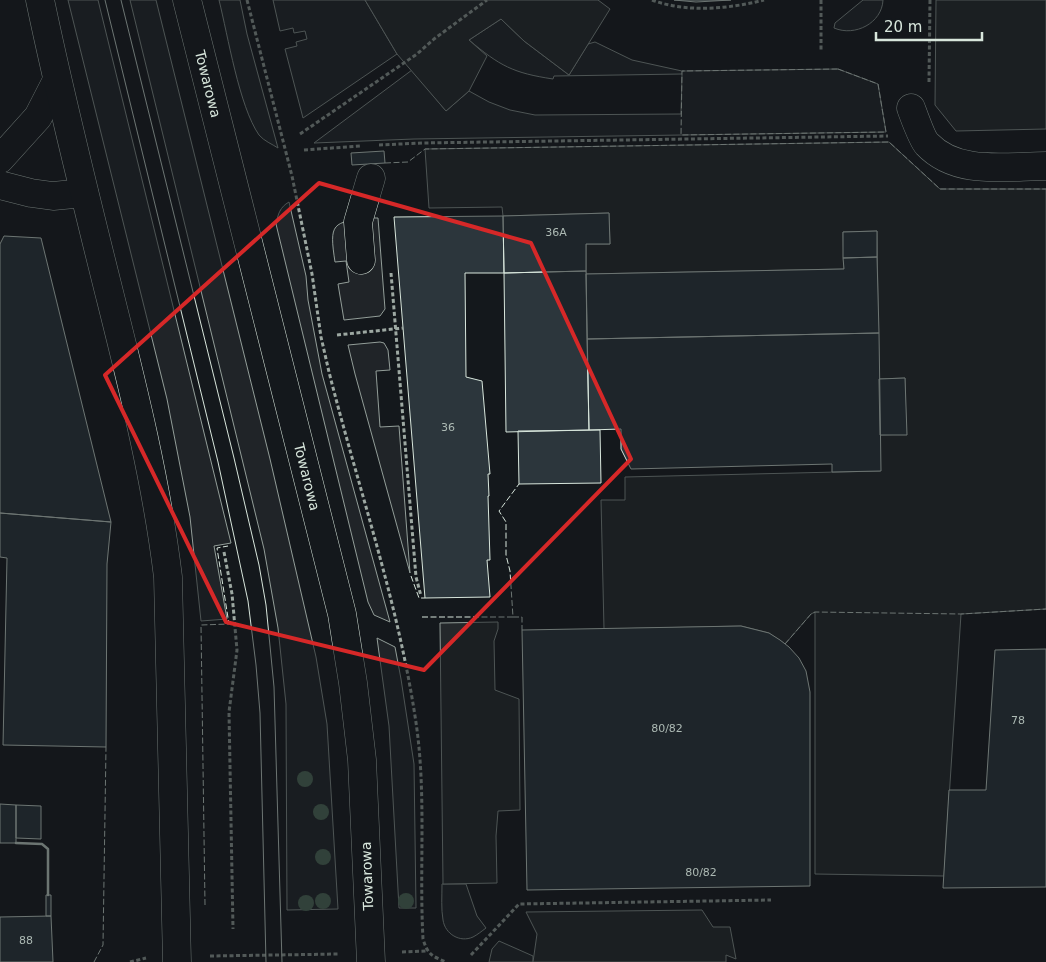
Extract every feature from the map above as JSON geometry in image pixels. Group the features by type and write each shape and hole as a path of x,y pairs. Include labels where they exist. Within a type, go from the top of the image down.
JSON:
{"main road":[{"path":"40,0 84,193 144,432 156,493 168,577 178,962"},
{"name":"Towarowa","path":"187,0 342,614 353,683 362,760 371,962"},
{"path":"0,159 38,117 57,80"},
{"path":"911,108 926,143 946,159 971,166 1046,166"},
{"path":"361,260 358,222 371,178"},
{"path":"0,185 53,196 84,193"}],"path":[{"path":"247,0 292,176 329,372 347,444 386,579 402,645 415,717 421,766 423,939 427,951 434,957 446,962"},
{"path":"300,134 417,54 486,0"},
{"path":"652,0 686,7 720,9 764,0"},
{"path":"821,0 822,51"},
{"path":"929,87 930,0"},
{"path":"373,146 442,142 923,136"},
{"path":"304,150 363,146"},
{"path":"391,271 416,577 421,596"},
{"path":"337,334 403,328"},
{"path":"224,552 232,594 237,650 229,712 233,929"},
{"path":"471,955 519,904 771,900"},
{"path":"397,952 427,951"},
{"path":"204,956 343,954"},
{"path":"130,962 147,958"}],"highlighted area":[{"path":"319,183 531,243 631,459 424,670 226,622 105,375"}],"shaded area":[{"path":"68,0 98,0 231,543 214,546 227,619 201,621 190,517 167,399"},
{"path":"130,0 156,0 270,459 316,657 327,724 338,909 287,910 286,704 278,628 264,549"},
{"path":"219,0 240,0 247,34 278,148 259,135 246,107 235,70"},
{"path":"273,0 365,0 397,54 303,118 285,49 297,46 296,42 307,39 305,31 294,33 293,28 280,31"},
{"path":"365,0 598,0 610,9 569,75 524,41 501,19 469,40 487,56 469,91 446,111 397,54"},
{"path":"863,0 883,0 878,15 873,21 866,26 850,31 834,28 835,23"},
{"path":"936,0 1046,0 1046,129 956,131 935,105"},
{"path":"501,19 524,41 569,75 588,44 595,42 632,60 682,71 838,69 878,84 886,132 414,139 314,143 412,70 446,111 469,91 489,102 510,110 535,115 681,114 682,74 554,76 553,79 527,74 508,67 469,40"},
{"path":"889,142 940,189 1046,189 1046,609 961,614 944,876 815,874 815,612 811,614 785,644 769,633 741,626 604,629 601,500 625,500 625,477 880,471 880,435 906,434 905,378 879,379 877,231 843,232 844,269 586,274 586,244 610,244 609,213 503,216 502,207 429,208 425,149"},
{"path":"289,202 306,276 308,300 322,374 390,622 374,615 368,602 276,224 280,211"},
{"path":"378,218 385,309 380,316 344,320 338,284 349,282 346,261 335,262 333,232 341,223"},
{"path":"384,343 388,350 390,370 376,371 380,427 399,426 410,573 348,345"},
{"path":"498,622 494,641 495,690 519,699 520,810 498,811 496,836 497,883 443,884 440,623"},
{"path":"377,638 395,647 414,764 416,908 399,908 389,726"},
{"path":"442,884 466,884 477,916 486,928 468,939 458,938 450,933 443,920"},
{"path":"702,910 713,927 730,927 736,959 726,955 726,962 533,962 537,934 526,912"},
{"path":"499,941 533,956 533,962 489,962 492,949"}],"building":[{"path":"674,0 731,0 696,2"},
{"path":"384,151 385,163 352,165 351,153"},
{"path":"609,213 610,244 586,244 586,271 504,273 503,216"},
{"path":"503,216 504,273 465,273 466,377 482,381 490,474 488,474 488,496 490,560 487,560 490,597 425,598 394,217"},
{"path":"877,231 877,257 843,258 843,232"},
{"path":"4,236 41,238 111,522 0,513 0,244"},
{"path":"877,257 879,333 587,339 586,274 844,269 843,258"},
{"path":"586,271 589,430 506,432 504,273"},
{"path":"879,333 881,471 832,472 832,464 631,469 621,449 621,429 589,430 587,339"},
{"path":"905,378 907,435 880,435 879,379"},
{"path":"600,430 601,483 519,484 518,431"},
{"path":"0,513 111,522 107,564 106,747 3,745 7,558 0,557"},
{"path":"741,626 769,633 780,640 799,658 806,671 810,692 810,886 527,890 522,630"},
{"path":"1046,649 1046,887 943,888 949,790 986,790 995,650"},
{"path":"0,804 16,805 16,843 0,843"},
{"path":"16,805 41,806 41,839 16,838"},
{"path":"46,895 51,895 51,916 46,916"},
{"path":"51,916 53,962 0,962 0,917"}],"tram line":[{"path":"105,0 218,462 248,601 260,713 266,962"},
{"path":"121,0 234,458 259,565 266,605 274,687 282,962"}],"fence":[{"path":"838,69 878,84 886,132 681,135 682,71 838,69"},
{"path":"385,163 408,162 425,149 889,142 940,189 1046,189"},
{"path":"422,617 513,617 510,571 506,555 506,522 499,511 519,484"},
{"path":"205,905 201,625 229,624 217,548 228,546"},
{"path":"411,576 419,598 425,598"},
{"path":"785,644 811,614 815,612 961,614 1046,609"},
{"path":"513,617 522,617 522,630"},
{"path":"94,962 103,945 106,747"}],"wall":[{"path":"16,843 42,844 48,849 48,895"}]}
